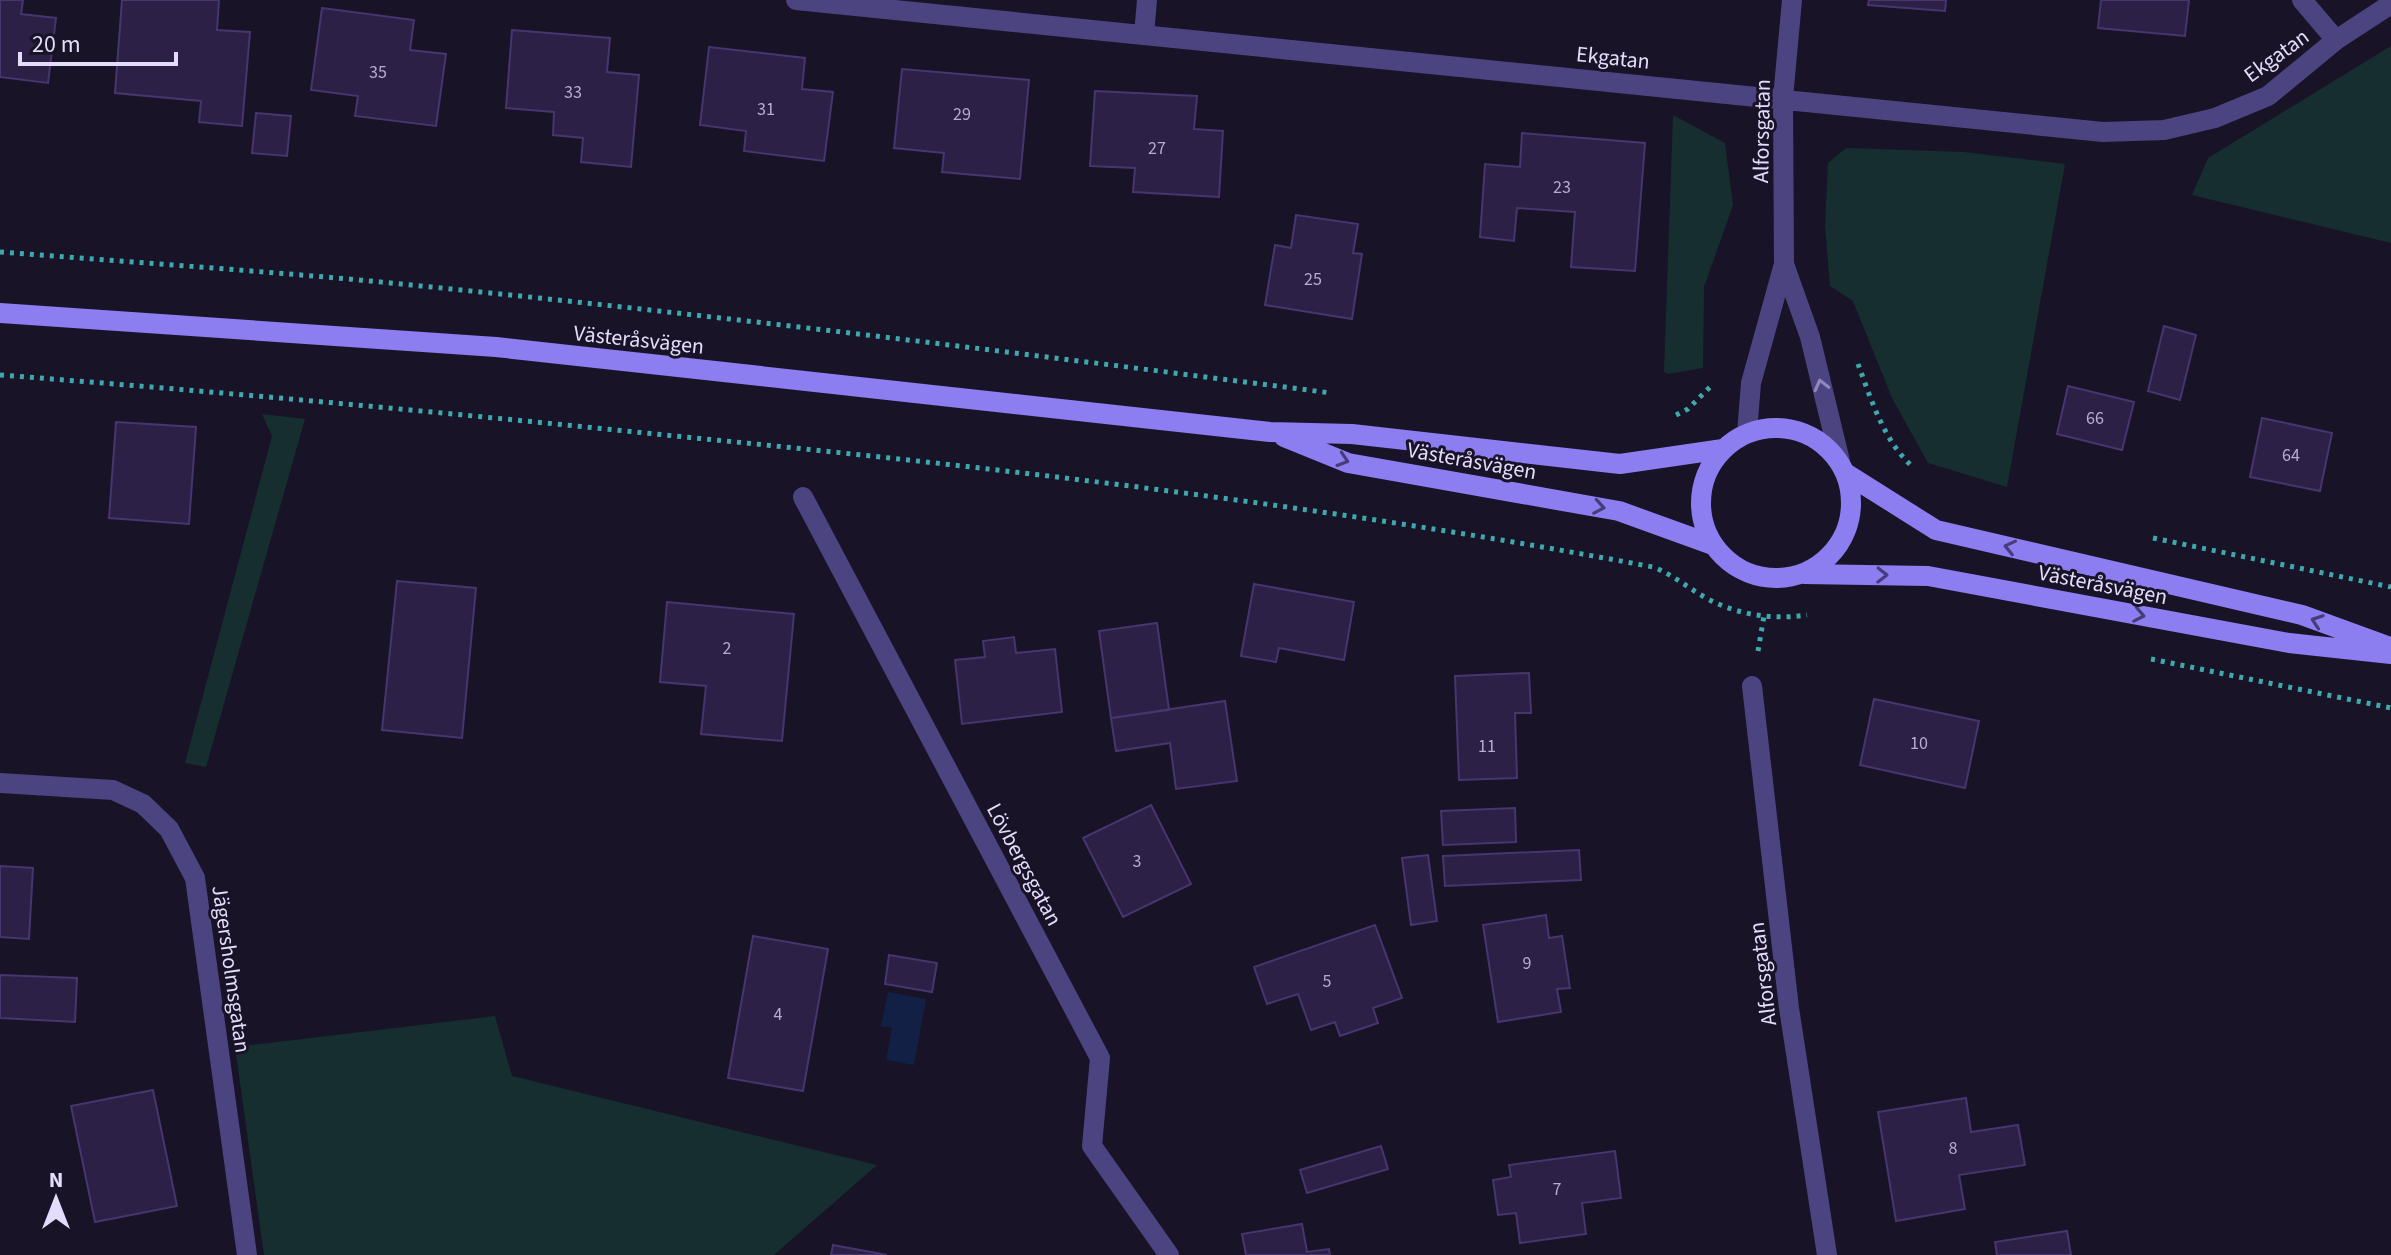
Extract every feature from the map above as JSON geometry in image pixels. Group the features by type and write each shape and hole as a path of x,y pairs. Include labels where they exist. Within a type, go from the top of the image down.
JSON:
{"street":[{"name":"Ekgatan","path":"796,0 2103,132 2164,130 2215,118 2268,96 2336,40 2391,4"},
{"path":"1144,35 1147,0"},
{"name":"Alforsgatan","path":"1747,433 1751,383 1784,264 1783,98 1792,0"},
{"path":"2302,0 2336,40"},
{"name":"Alforsgatan","path":"1784,264 1810,337 1844,468"},
{"name":"Västeråsvägen","path":"0,313 496,347 1270,432 1352,434 1620,464 1723,449"},
{"path":"1777,427 1806,433 1819,440 1844,468 1852,504 1845,538 1829,558 1804,574 1790,578 1760,578 1746,573 1722,556 1713,545 1700,508 1701,488 1706,473 1723,449 1747,433 1777,427"},
{"name":"Västeråsvägen","path":"1270,432 1348,463 1619,511 1713,545"},
{"name":"Västeråsvägen","path":"1844,468 1936,530 2302,615 2391,647"},
{"name":"Lövbergsgatan","path":"803,497 1100,1058 1092,1146 1169,1255"},
{"name":"Västeråsvägen","path":"1804,574 1928,576 2289,643 2391,654"},
{"name":"Alforsgatan","path":"1752,686 1789,1008 1827,1255"},
{"name":"Jägersholmsgatan","path":"0,783 113,790 143,804 169,829 195,878 247,1255"}],"path":[{"path":"0,252 347,279 624,307 1338,393"},
{"path":"1857,360 1875,410 1902,458 1921,475"},
{"path":"0,375 482,416 807,449 1225,497 1653,567 1671,574 1723,606 1786,618 1813,614"},
{"path":"1667,420 1688,409 1717,377"},
{"path":"2149,537 2391,587"},
{"path":"2148,659 2391,708"}],"green space":[{"path":"2391,46 2391,243 2192,195 2208,158"},
{"path":"1673,115 1725,143 1733,205 1704,287 1703,368 1668,374 1664,372"},
{"path":"1846,148 1964,152 2065,164 2007,487 1928,463 1892,398 1853,301 1830,286 1825,226 1828,163"},
{"path":"262,414 305,419 206,767 185,763 272,436"},
{"path":"495,1016 512,1076 877,1165 774,1255 264,1255 235,1047"}],"water":[{"path":"888,992 926,999 914,1065 886,1060 892,1028 881,1026"}],"building":[{"path":"0,0 23,0 21,14 56,18 48,83 0,77"},
{"path":"122,0 219,0 217,30 250,32 242,126 199,122 201,101 115,93"},
{"path":"1869,0 1946,0 1945,11 1868,5"},
{"path":"2101,0 2189,0 2185,36 2098,28"},
{"path":"322,8 414,20 410,50 446,54 436,126 355,116 358,96 311,90"},
{"path":"512,30 610,38 607,72 639,75 631,167 581,162 583,138 553,135 554,112 506,108"},
{"path":"709,47 805,58 802,89 833,92 824,161 744,151 746,131 700,125"},
{"path":"902,69 1029,80 1020,179 942,172 944,153 894,148"},
{"path":"1095,91 1197,96 1194,129 1223,131 1219,197 1133,192 1135,168 1090,166"},
{"path":"256,113 291,116 287,156 252,153"},
{"path":"1522,133 1645,143 1635,271 1571,267 1575,212 1517,208 1514,241 1480,237 1485,164 1520,167"},
{"path":"1296,215 1358,224 1353,253 1362,254 1352,319 1265,305 1275,245 1291,248"},
{"path":"2164,326 2196,335 2180,400 2148,391"},
{"path":"2068,386 2134,402 2122,450 2057,434"},
{"path":"2262,418 2332,433 2320,491 2250,477"},
{"path":"116,422 196,427 189,524 109,518"},
{"path":"397,581 476,588 462,738 382,730"},
{"path":"1254,584 1354,602 1344,660 1279,648 1276,662 1241,656"},
{"path":"667,602 794,614 782,741 701,734 706,686 660,682"},
{"path":"1157,623 1169,710 1111,718 1099,631"},
{"path":"1014,637 1016,653 1055,649 1062,712 962,724 955,660 985,657 983,641"},
{"path":"1529,673 1531,713 1515,713 1517,778 1459,780 1455,676"},
{"path":"1874,699 1979,721 1965,788 1860,765"},
{"path":"1225,701 1237,781 1176,789 1170,743 1116,751 1111,718"},
{"path":"1151,805 1191,884 1123,917 1083,838"},
{"path":"1515,808 1516,842 1443,845 1441,811"},
{"path":"1579,850 1581,880 1445,886 1443,856"},
{"path":"1428,855 1437,921 1411,925 1402,858"},
{"path":"0,866 33,868 29,939 0,937"},
{"path":"1546,915 1549,938 1562,936 1570,988 1557,989 1561,1012 1498,1022 1483,925"},
{"path":"1375,925 1402,998 1373,1008 1378,1023 1340,1036 1335,1022 1311,1030 1298,994 1267,1004 1254,967"},
{"path":"753,936 828,949 803,1091 728,1078"},
{"path":"889,955 937,963 932,992 885,984"},
{"path":"0,975 77,978 75,1022 0,1018"},
{"path":"153,1090 177,1206 95,1222 71,1106"},
{"path":"1966,1098 1971,1132 2018,1125 2025,1165 1959,1175 1965,1209 1896,1221 1878,1112"},
{"path":"1381,1146 1388,1169 1307,1193 1300,1170"},
{"path":"1615,1151 1621,1198 1582,1203 1586,1234 1520,1243 1516,1213 1498,1215 1493,1180 1511,1177 1509,1165"},
{"path":"1302,1224 1307,1252 1329,1249 1330,1255 1246,1255 1242,1234"},
{"path":"2067,1231 2071,1255 1997,1255 1995,1242"},
{"path":"833,1245 887,1255 831,1255"}]}
